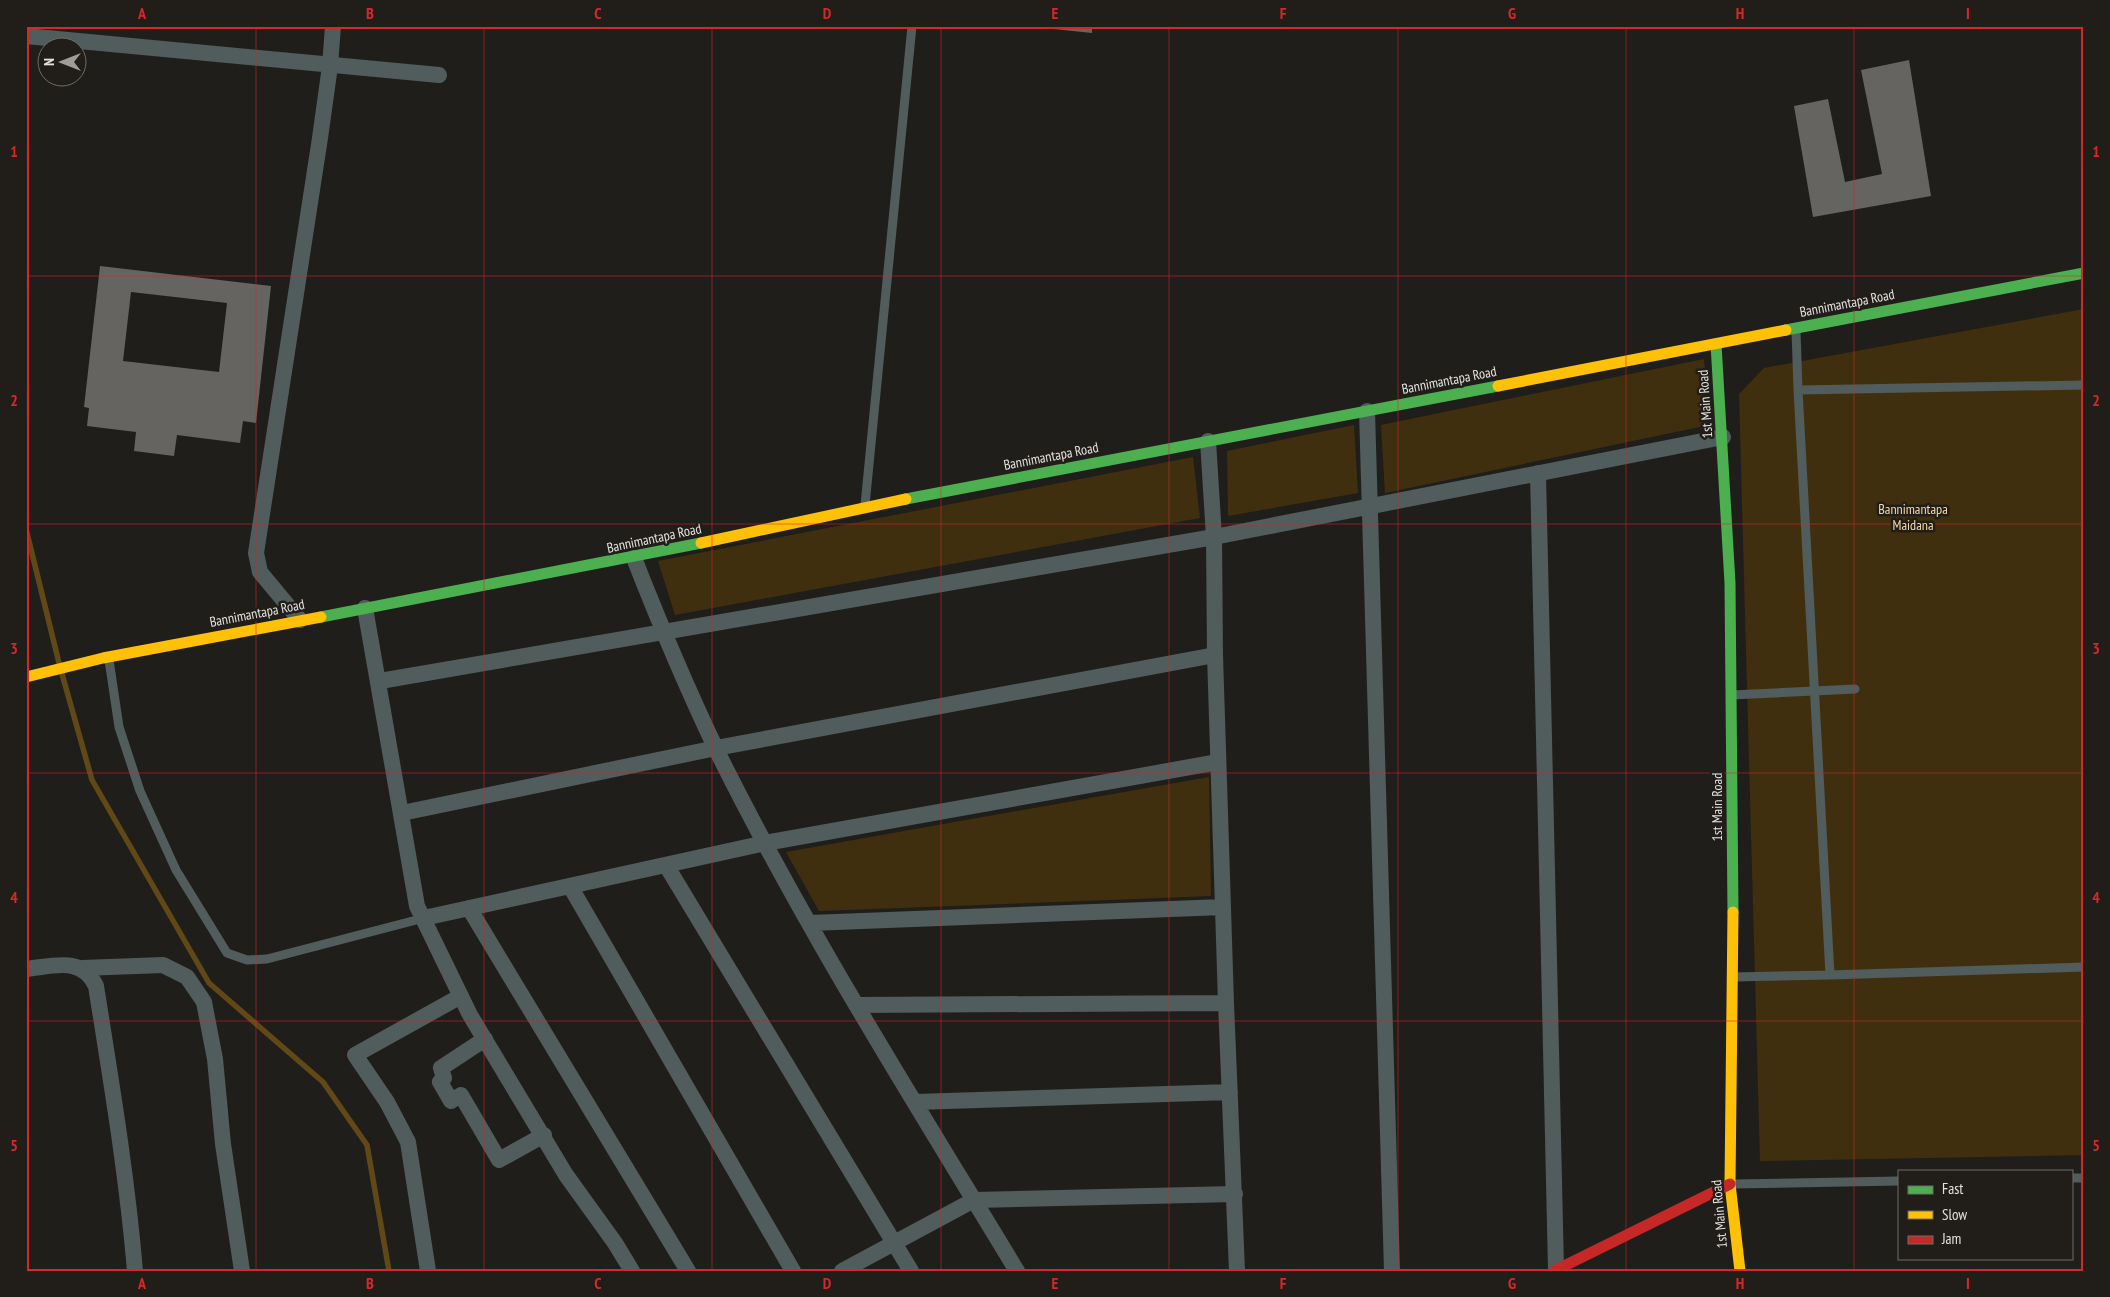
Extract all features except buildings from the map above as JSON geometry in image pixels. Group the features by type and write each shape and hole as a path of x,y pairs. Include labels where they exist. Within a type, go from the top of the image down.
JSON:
{"main road":[{"name":"Bannimantapa Road","path":"26,677 106,658 300,620 634,558 865,508 2084,273"},
{"name":"1st Main Road","path":"1716,344 1730,583 1733,977 1730,1184 1740,1271"},
{"path":"1555,1270 1730,1184"}],"street":[{"path":"300,620 260,572 256,553 330,66 333,26"},
{"path":"26,36 330,66 439,74"},
{"path":"1367,411 1392,1271"},
{"path":"380,682 1214,537 1722,437"},
{"path":"1208,441 1214,537 1218,762 1237,1271"},
{"path":"1538,473 1555,1270"},
{"path":"634,558 663,632 716,748 765,843 856,1005 1017,1271"},
{"path":"365,608 380,682 417,906 461,996 485,1039 544,1135 566,1175 615,1243 630,1270"},
{"path":"402,813 716,748 1215,655"},
{"path":"424,918 765,843 1218,762"},
{"path":"666,865 911,1271"},
{"path":"570,886 794,1271"},
{"path":"810,923 1223,907"},
{"path":"469,908 688,1271"},
{"path":"26,969 72,965 82,968 163,966 187,977 204,1002 215,1059 223,1144 242,1271"},
{"path":"82,968 91,976 96,986 116,1112 132,1230 135,1271"},
{"path":"428,1271 408,1142 387,1102 355,1056 461,996"},
{"path":"856,1005 1226,1002"},
{"path":"485,1039 441,1068 444,1078 440,1082 451,1101 461,1095 499,1160 544,1135"},
{"path":"915,1102 1230,1092"},
{"path":"842,1271 974,1200 1235,1194"}],"lane":[{"path":"865,508 912,26"},
{"path":"1796,328 1830,975"},
{"path":"1798,390 2084,385"},
{"path":"106,658 119,727 140,791 176,870 227,953 248,960 267,959 424,918"},
{"path":"1731,695 1815,689 1854,689"},
{"path":"1733,977 2084,967"},
{"path":"1730,1184 1898,1181"}],"green space":[{"name":"Bannimantapa Maidana","path":"2084,309 2084,1155 1760,1161 1739,394 1764,368"},
{"path":"1704,359 1709,425 1385,493 1381,425"},
{"path":"1354,425 1358,493 1228,516 1227,451"},
{"path":"1193,457 1200,518 675,615 658,561"},
{"path":"1209,777 1211,896 819,911 786,852"}],"waterway":[{"path":"26,529 59,663"},
{"path":"62,674 92,780 209,983 323,1082 367,1145 389,1271"}],"traffic: fast":[{"path":"1786,330 2084,273"},
{"path":"1716,344 1730,583 1733,912"},
{"path":"906,499 1498,386"},
{"path":"321,617 701,543"}],"traffic: slow":[{"path":"1498,386 1786,330"},
{"path":"701,543 906,499"},
{"path":"26,677 103,658 321,617"},
{"path":"1733,912 1730,1184 1740,1271"}],"traffic: jam":[{"path":"1554,1271 1730,1184"}]}
